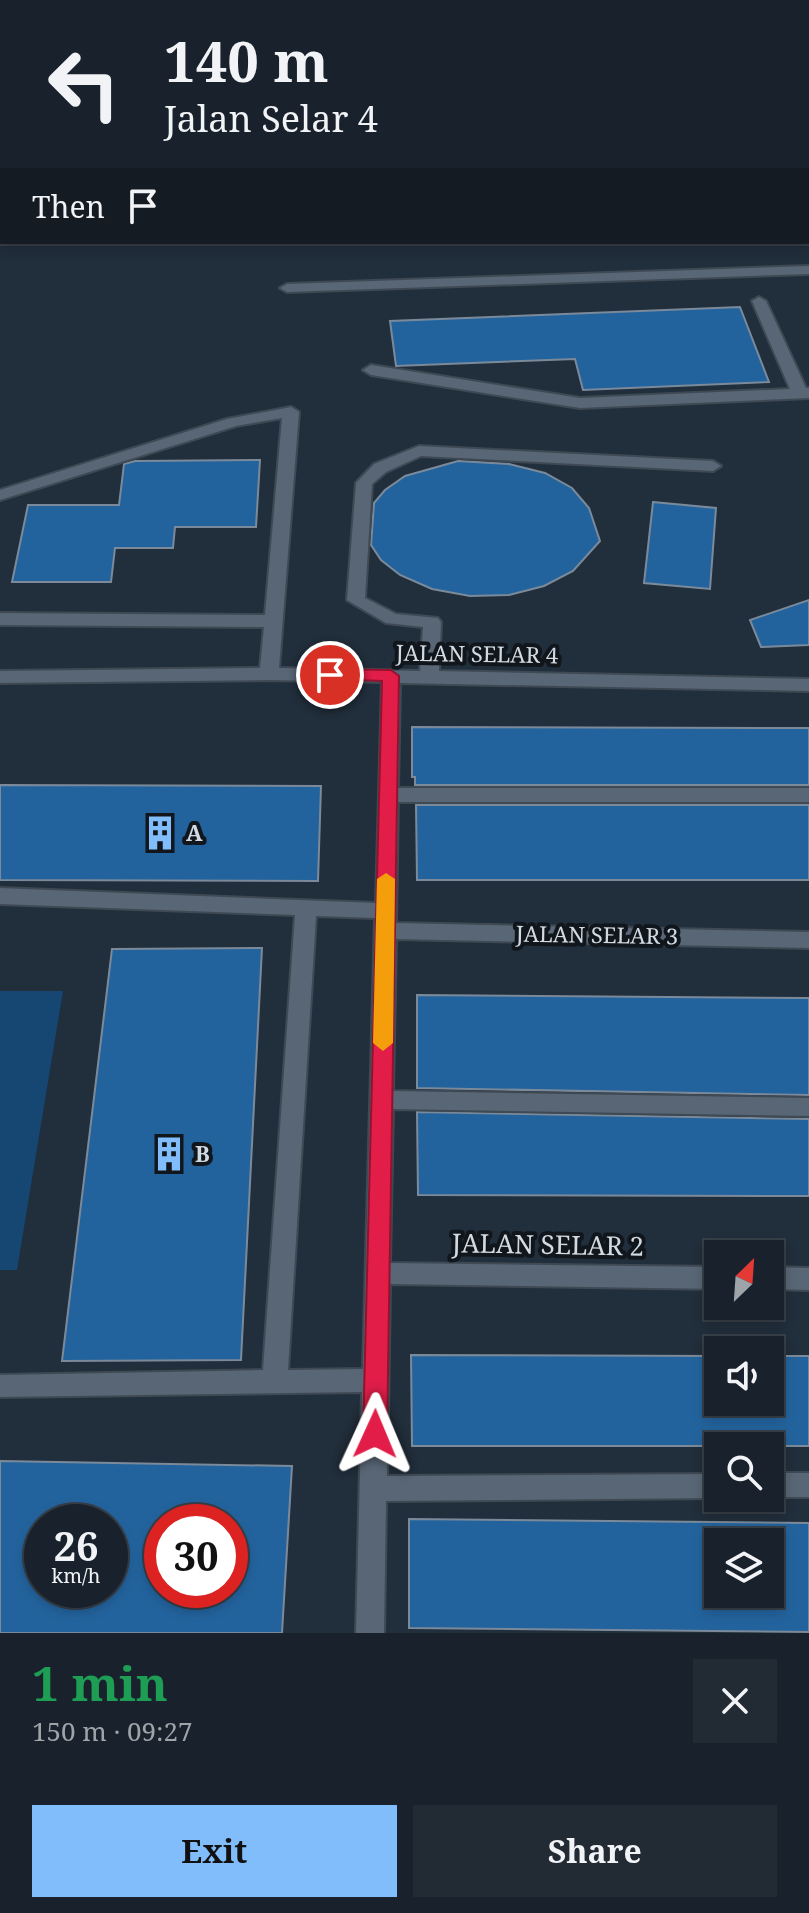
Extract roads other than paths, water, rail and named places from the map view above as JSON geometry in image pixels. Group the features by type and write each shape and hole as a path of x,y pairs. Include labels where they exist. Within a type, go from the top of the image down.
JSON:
{"street":[{"path":"287,288 809,270"},
{"path":"371,370 580,403 805,393 759,301"},
{"path":"790,367 809,366"},
{"path":"0,495 233,422 291,412 269,674"},
{"path":"429,676 432,622 392,619 356,600 364,483 380,468 419,451 713,466"},
{"path":"0,619 273,621"},
{"name":"JALAN SELAR 4","path":"0,677 269,674 809,685"},
{"path":"370,1633 391,676"},
{"path":"388,795 809,795"},
{"name":"JALAN SELAR 3","path":"0,896 306,908 385,921 809,940"},
{"path":"275,1381 306,908"},
{"path":"382,1100 809,1107"},
{"name":"JALAN SELAR 2","path":"378,1273 704,1278"},
{"path":"784,1278 809,1279"},
{"path":"0,1386 376,1380"},
{"path":"784,1485 809,1485"},
{"path":"373,1489 704,1486"}],"place":[{"name":"A","path":"160,833"},
{"name":"B","path":"169,1154"}]}
